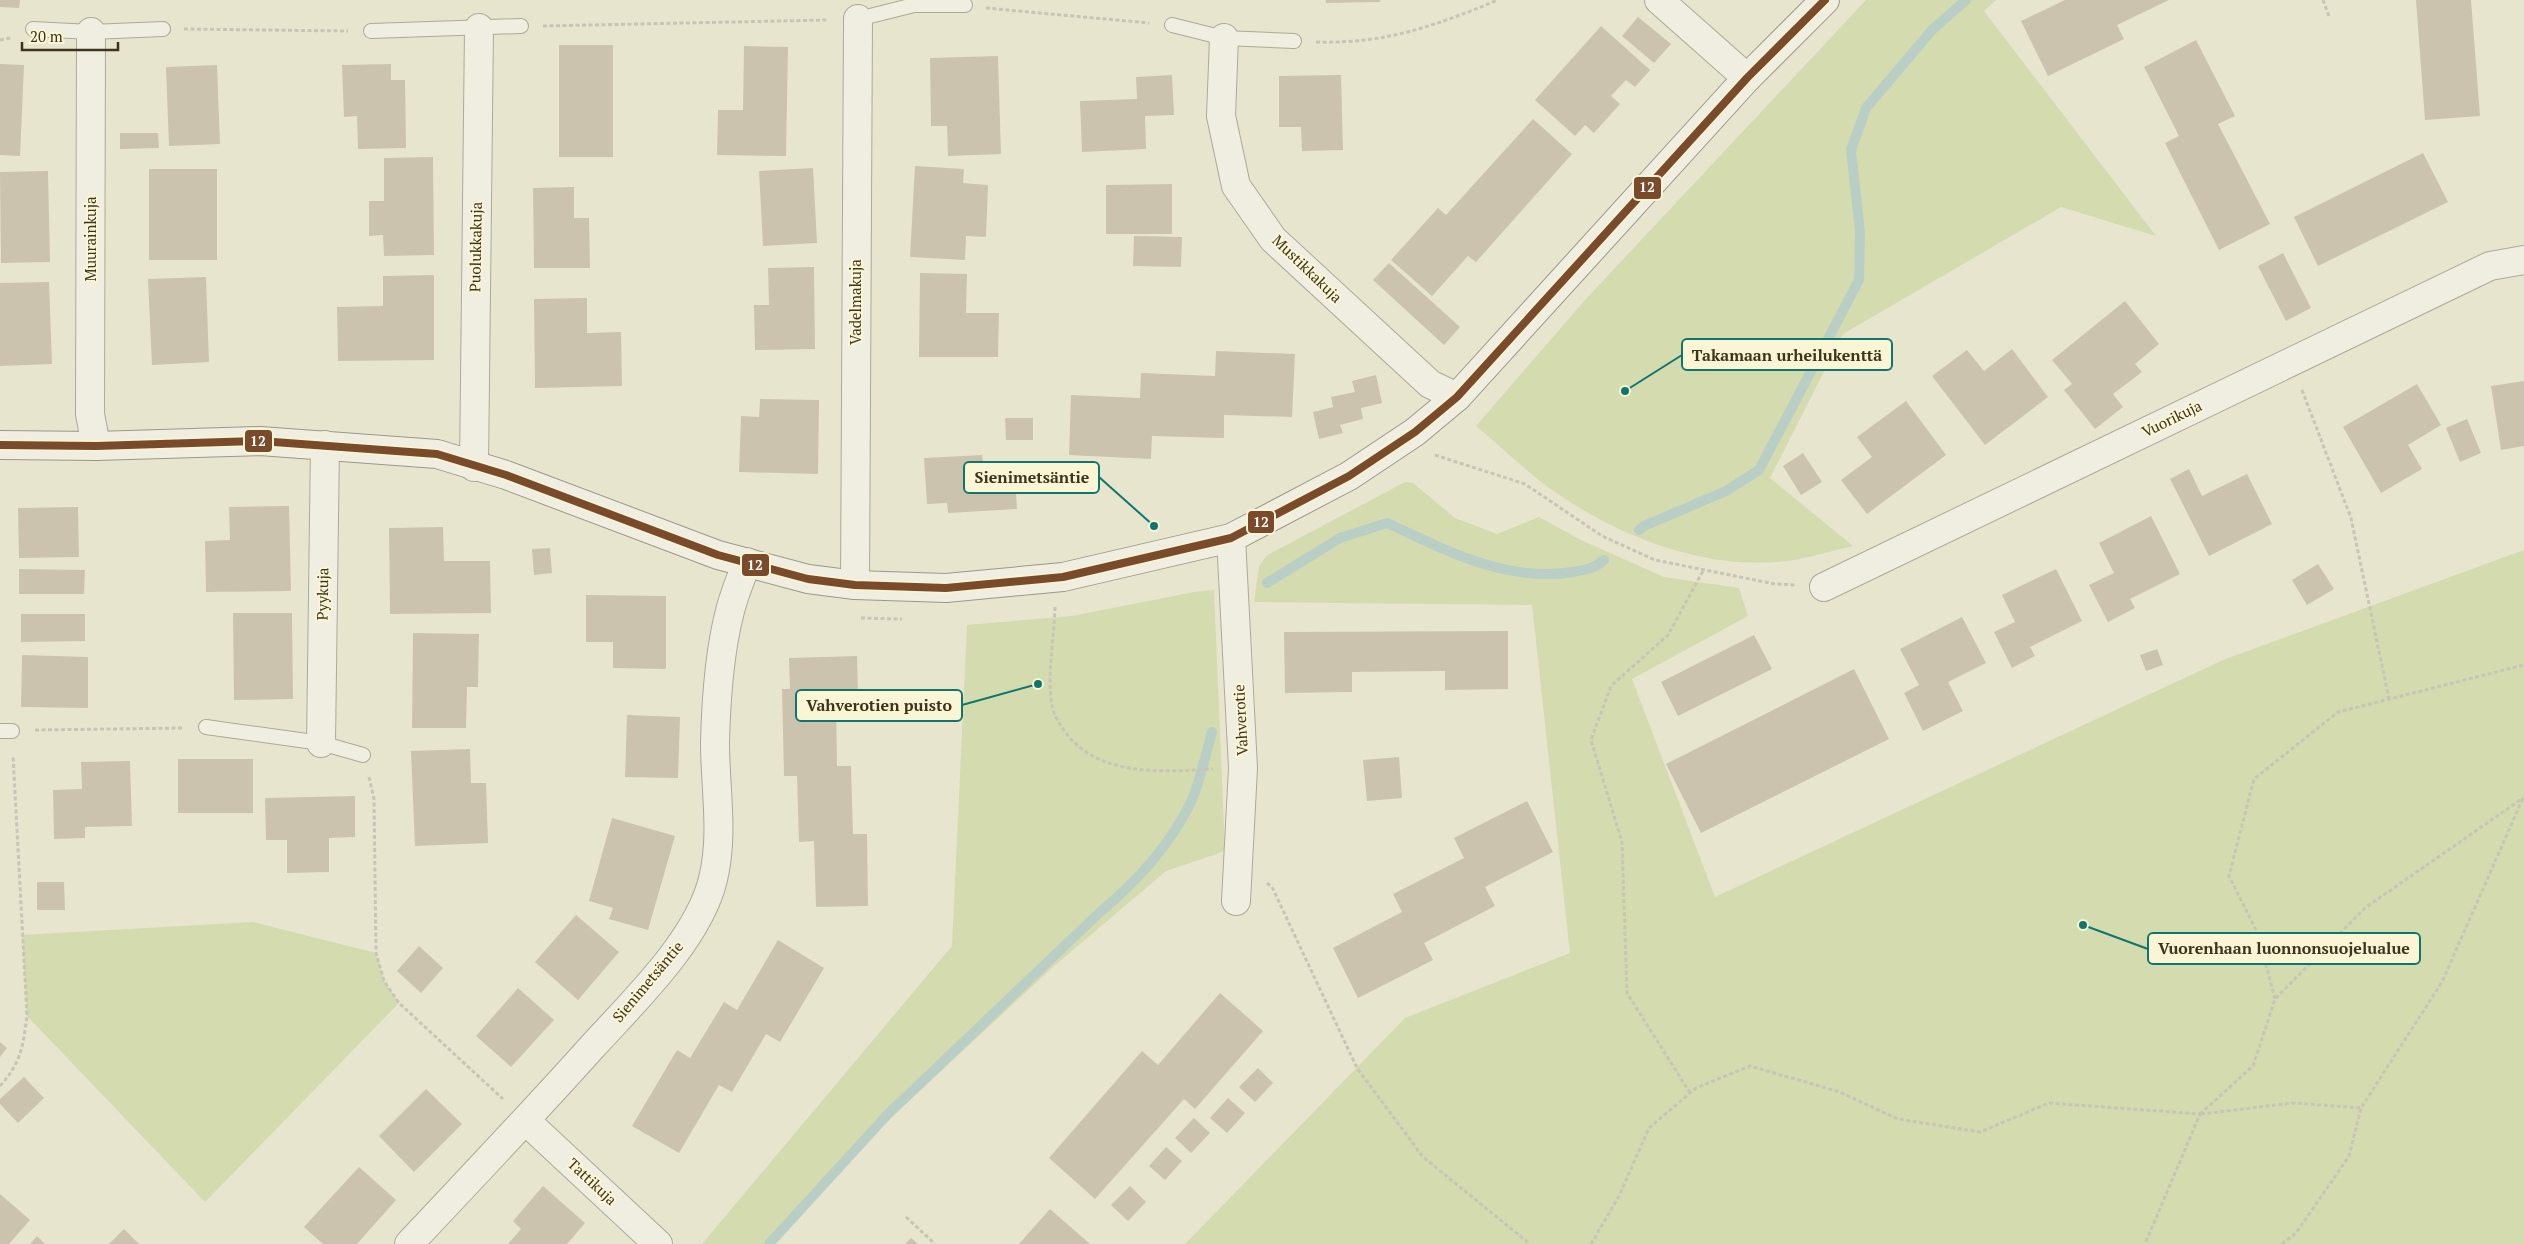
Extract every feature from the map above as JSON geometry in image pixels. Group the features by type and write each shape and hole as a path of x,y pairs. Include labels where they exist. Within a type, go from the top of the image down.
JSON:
{"street":[{"path":"1659,0 1747,78"},
{"path":"0,445 96,446 260,441 437,454 474,467 506,474 718,555 808,580 855,585 946,588 1064,577 1231,538 1349,476 1415,432 1457,397 1747,78 1825,0"},
{"name":"Vadelmakuja","path":"855,585 858,19"},
{"name":"Puolukkakuja","path":"474,467 479,28"},
{"name":"Muurainkuja","path":"91,32 90,414 96,446"},
{"name":"Mustikkakuja","path":"1224,38 1221,116 1236,186 1274,239 1430,384 1457,397"},
{"name":"Vuorikuja","path":"1824,587 2490,266 2524,260"},
{"name":"Pyykuja","path":"321,743 325,445"},
{"name":"Vahverotie","path":"1231,538 1243,768 1236,901"},
{"name":"Sienimetsäntie","path":"409,1244 526,1120 654,979 684,938 713,880 718,846 716,742 721,661 730,611 747,562"},
{"name":"Tattikuja","path":"526,1120 658,1244"}],"lane":[{"path":"858,19 914,5 965,5"},
{"path":"1172,25 1224,38 1294,41"},
{"path":"371,32 521,26"},
{"path":"33,29 91,32 163,29"},
{"path":"206,728 321,743 363,755"}],"path":[{"path":"1294,41 1349,43 1394,37 1442,23 1498,0"},
{"path":"2323,0 2329,16"},
{"path":"965,5 1172,25"},
{"path":"521,26 858,19"},
{"path":"163,29 371,32"},
{"path":"2291,361 2351,518 2389,699"},
{"path":"1415,432 1433,454 1525,484 1602,536 1655,560 1775,584 1824,587"},
{"path":"1690,1093 1627,993 1622,842 1591,740 1611,686 1668,635 1703,571"},
{"path":"1056,604 1051,699 1055,718 1084,753 1128,768 1177,771 1243,768"},
{"path":"2275,999 2258,934 2229,876 2254,779 2338,712 2524,665"},
{"path":"0,1086 15,1069 23,1047 27,1016 6,731 206,728"},
{"path":"363,755 374,799 376,953 384,981 399,1003 526,1120"},
{"path":"2145,1244 2200,1114 2253,1066 2275,999 2364,908 2524,798"},
{"path":"2282,1244 2296,1233 2349,1156 2361,1108 2442,982 2524,798"},
{"path":"1238,861 1272,887 1357,1068 1423,1157 1530,1244"},
{"path":"1591,1244 1619,1196 1649,1128 1696,1088 1750,1066 1840,1092 1898,1119 1980,1132 2049,1103 2200,1114 2292,1103 2361,1108"},
{"path":"906,1217 934,1244"}],"green space":[{"path":"1866,0 1996,0 1984,11 2156,236 2061,207 1843,334 1770,478 1853,546 1787,561 1757,563 1697,556 1667,548 1638,537 1583,510 1547,487 1476,426 1585,300"},
{"path":"1405,482 1413,483 1455,518 1497,534 1539,517 1581,540 1664,577 1739,588 1748,616 1632,679 1715,897 2223,660 2524,550 2524,1244 1185,1244 1405,1018 1570,953 1532,605 1254,602 1259,567 1266,556"},
{"path":"1214,590 1225,851 1166,871 1053,967 835,1170 764,1244 702,1244 952,946 967,625 1072,616 1194,592"},
{"path":"253,922 376,953 384,981 399,1003 205,1202 27,1016 22,935"}],"building":[{"path":"0,0 20,0 19,8 0,7"},
{"path":"1326,0 1380,0 1380,2 1326,3"},
{"path":"2065,0 2169,0 2117,25 2124,39 2048,76 2021,21"},
{"path":"2416,0 2471,0 2480,116 2425,120"},
{"path":"1638,17 1671,44 1654,63 1622,36"},
{"path":"1601,26 1650,70 1635,87 1626,80 1611,96 1620,104 1594,133 1585,125 1575,136 1535,100"},
{"path":"2196,40 2235,116 2218,124 2270,224 2219,250 2165,143 2179,136 2144,67"},
{"path":"559,45 613,45 613,157 559,157"},
{"path":"744,46 788,47 786,156 717,155 718,110 743,110"},
{"path":"998,56 1001,154 948,156 947,126 931,126 930,58"},
{"path":"0,64 24,65 20,156 0,155"},
{"path":"391,64 391,80 405,80 406,148 358,149 357,116 344,117 342,65"},
{"path":"217,65 220,144 169,146 166,67"},
{"path":"1172,75 1174,115 1145,116 1146,149 1082,152 1080,101 1137,99 1136,77"},
{"path":"1341,75 1343,150 1302,151 1301,127 1279,127 1279,76"},
{"path":"1533,119 1572,154 1476,262 1468,256 1432,296 1391,260 1438,208 1446,215"},
{"path":"120,133 158,133 159,148 120,149"},
{"path":"2423,153 2448,202 2318,266 2294,217"},
{"path":"433,157 434,255 384,256 383,235 369,236 369,201 384,201 384,158"},
{"path":"915,166 964,169 963,183 988,185 986,237 966,236 965,260 910,257"},
{"path":"813,168 817,243 763,246 759,171"},
{"path":"149,169 217,169 217,260 149,260"},
{"path":"48,171 50,262 1,263 0,172"},
{"path":"1172,184 1172,234 1106,234 1106,185"},
{"path":"574,187 574,218 589,218 590,268 534,268 533,188"},
{"path":"1134,236 1182,237 1181,267 1133,266"},
{"path":"2283,253 2311,308 2286,321 2258,266"},
{"path":"1389,263 1460,327 1444,345 1373,280"},
{"path":"814,267 815,349 755,350 754,305 769,305 768,268"},
{"path":"920,273 967,274 966,313 999,313 998,357 919,357"},
{"path":"434,275 434,360 338,361 337,307 383,306 383,276"},
{"path":"206,277 209,362 152,365 148,279"},
{"path":"49,282 52,364 0,366 0,283"},
{"path":"587,298 587,333 621,332 622,386 535,388 534,299"},
{"path":"2125,301 2159,344 2135,364 2142,372 2113,394 2123,407 2095,429 2064,390 2072,384 2052,360"},
{"path":"2012,349 2048,397 1985,445 1932,376 1967,350 1984,371"},
{"path":"1216,351 1295,354 1292,417 1224,415 1224,438 1152,436 1151,459 1069,455 1071,395 1140,398 1141,373 1215,376"},
{"path":"1376,375 1382,403 1361,408 1363,419 1340,425 1343,433 1319,439 1313,412 1333,407 1331,397 1355,392 1352,381"},
{"path":"2524,381 2524,446 2501,450 2491,386"},
{"path":"2417,384 2441,425 2408,445 2422,469 2381,493 2343,427"},
{"path":"760,399 819,400 818,474 739,472 741,416 759,417"},
{"path":"1906,401 1946,455 1867,514 1841,480 1872,457 1857,437"},
{"path":"1005,418 1033,418 1033,440 1006,440"},
{"path":"2467,419 2481,453 2460,462 2446,428"},
{"path":"1803,453 1822,482 1801,495 1783,466"},
{"path":"982,455 983,462 1014,461 1017,509 948,513 947,503 927,504 924,458"},
{"path":"2189,469 2202,496 2247,474 2272,524 2209,556 2170,479"},
{"path":"289,506 291,591 206,592 205,541 230,540 229,507"},
{"path":"78,507 79,557 19,558 18,508"},
{"path":"2151,516 2180,574 2130,599 2135,608 2108,622 2089,585 2114,573 2099,543"},
{"path":"443,527 444,561 490,561 491,613 390,614 389,528"},
{"path":"550,548 552,573 534,575 532,549"},
{"path":"2318,564 2334,589 2307,605 2292,580"},
{"path":"19,569 85,570 84,594 19,594"},
{"path":"2056,569 2082,621 2030,647 2035,656 2012,668 1994,632 2015,622 2002,595"},
{"path":"586,595 666,596 666,669 613,668 613,642 586,642"},
{"path":"233,613 292,613 293,699 234,700"},
{"path":"21,614 85,614 85,641 21,642"},
{"path":"1962,617 1986,663 1948,682 1963,711 1923,731 1904,693 1919,685 1900,649"},
{"path":"1508,631 1508,689 1445,690 1445,671 1352,672 1352,692 1285,693 1284,632"},
{"path":"413,633 479,634 478,687 467,687 466,728 412,728"},
{"path":"1754,635 1772,669 1678,716 1661,682"},
{"path":"2157,649 2163,665 2146,671 2140,655"},
{"path":"22,655 88,657 88,708 21,707"},
{"path":"857,656 858,694 836,695 837,766 851,766 853,834 867,834 868,906 816,907 814,841 799,842 797,776 784,776 782,689 790,689 789,658"},
{"path":"1854,669 1889,739 1701,833 1666,764"},
{"path":"627,715 680,717 678,778 625,777"},
{"path":"470,749 471,783 486,783 488,843 415,846 411,751"},
{"path":"1399,757 1402,798 1367,801 1363,760"},
{"path":"178,759 253,759 253,813 178,813"},
{"path":"130,761 132,826 85,827 85,838 54,839 53,790 82,789 81,762"},
{"path":"355,796 355,837 329,838 329,872 287,873 287,840 266,840 265,798"},
{"path":"1527,801 1553,852 1485,887 1495,906 1424,943 1433,960 1358,998 1333,948 1402,912 1393,894 1464,858 1454,838"},
{"path":"612,818 675,836 648,930 609,919 613,908 589,901"},
{"path":"37,882 64,882 65,910 37,910"},
{"path":"576,915 619,952 578,1000 535,962"},
{"path":"778,940 824,968 780,1042 766,1034 732,1092 719,1085 679,1153 632,1126 677,1050 690,1058 724,1002 737,1010"},
{"path":"419,946 443,968 421,993 397,971"},
{"path":"518,988 554,1020 511,1067 476,1036"},
{"path":"1220,993 1263,1031 1195,1109 1184,1099 1095,1199 1049,1158 1142,1051 1158,1065"},
{"path":"0,1042 7,1048 0,1057"},
{"path":"1258,1068 1273,1083 1255,1102 1239,1087"},
{"path":"24,1077 44,1098 18,1123 0,1104 0,1099"},
{"path":"426,1089 462,1124 414,1172 379,1136"},
{"path":"1228,1098 1245,1113 1227,1133 1210,1118"},
{"path":"1194,1118 1210,1133 1191,1153 1175,1138"},
{"path":"1166,1147 1182,1161 1165,1180 1149,1166"},
{"path":"359,1167 396,1200 357,1244 323,1244 304,1227"},
{"path":"543,1186 585,1223 567,1244 508,1244 521,1229 513,1221"},
{"path":"1130,1186 1146,1202 1128,1221 1111,1205"},
{"path":"0,1194 30,1220 9,1244 0,1244"},
{"path":"1050,1209 1090,1244 1019,1244"},
{"path":"124,1229 139,1244 109,1244"},
{"path":"37,1236 45,1244 30,1244"},
{"path":"911,1238 918,1244 905,1244"}],"waterway":[{"path":"1639,530 1644,526 1726,491 1759,470 1859,280 1860,231 1851,150 1866,108 1932,30 1966,0"},
{"path":"1267,583 1340,538 1387,523 1477,562 1524,573 1573,572 1593,567 1604,560"},
{"path":"769,1244 887,1115 1137,878 1171,836 1189,806 1199,779 1212,732"}],"transit line":[{"name":"12","path":"0,445 96,446 260,441 437,454 506,475 718,555 808,579 855,585 946,588 1063,577 1231,538 1349,476 1415,432 1457,397 1747,78 1825,0"}],"place":[{"name":"Takamaan urheilukenttä","path":"1625,391"},
{"name":"Sienimetsäntie","path":"1154,526"},
{"name":"Vahverotien puisto","path":"1038,684"},
{"name":"Vuorenhaan luonnonsuojelualue","path":"2083,925"}]}
